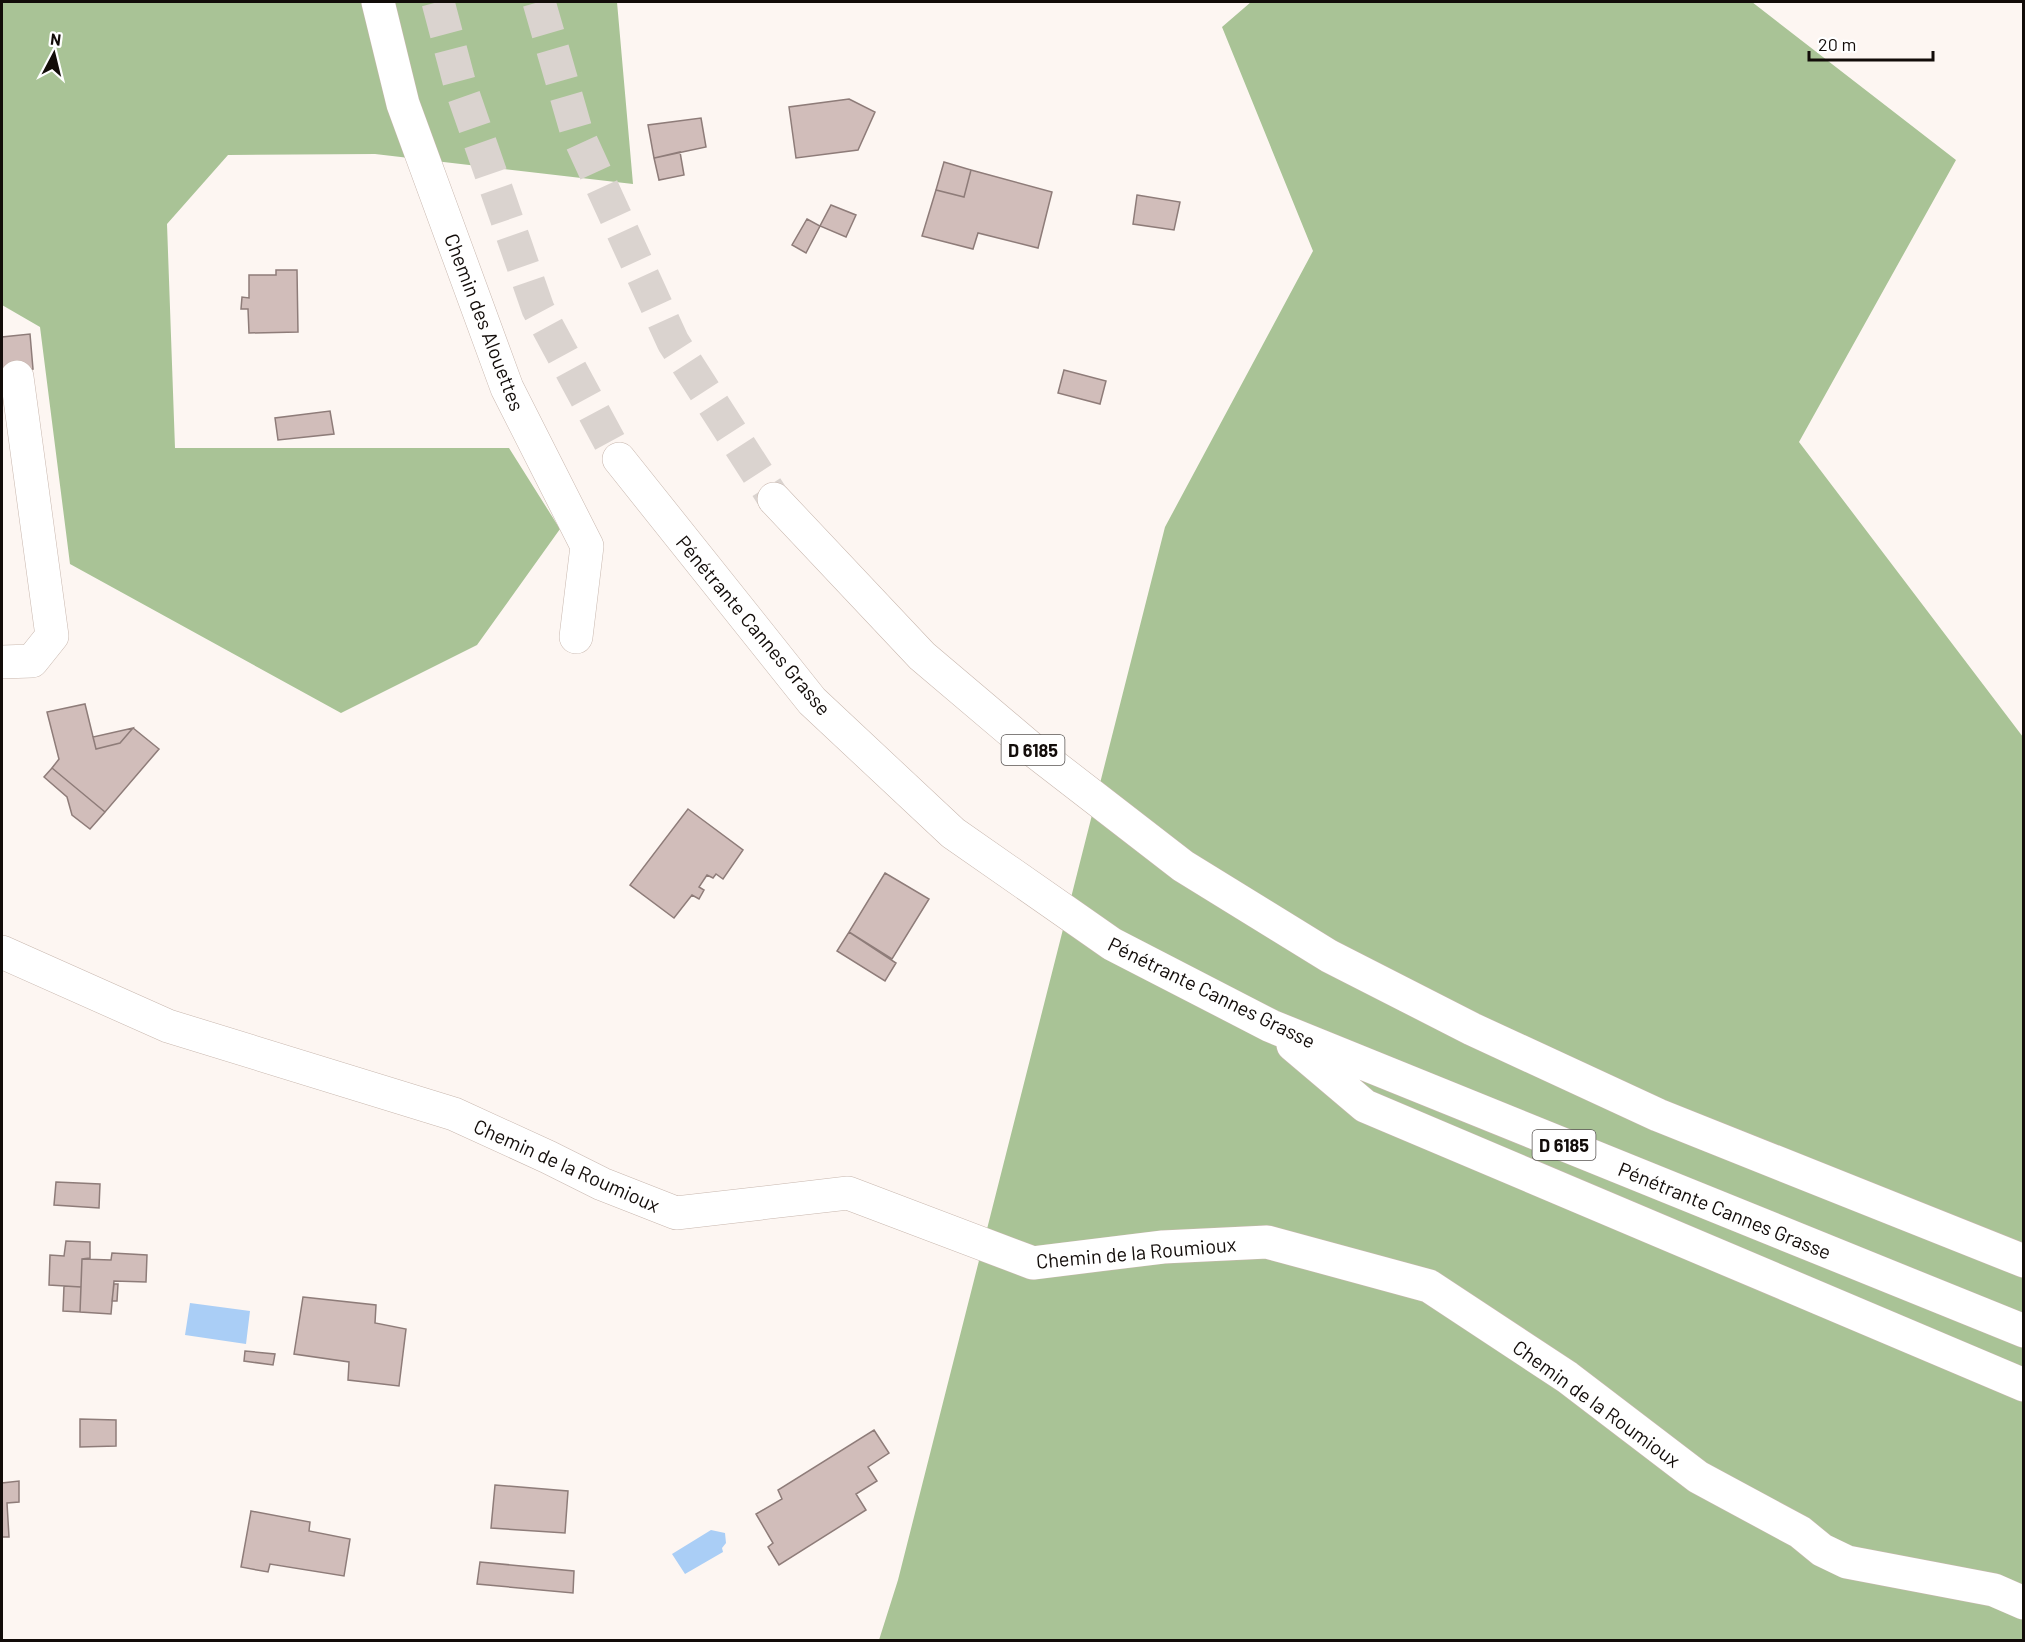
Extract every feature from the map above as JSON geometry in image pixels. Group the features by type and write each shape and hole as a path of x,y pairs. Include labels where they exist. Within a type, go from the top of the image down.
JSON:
{"main road":[{"name":"Chemin des Alouettes","path":"378,2 403,104 507,388 587,546 576,637"},
{"path":"2,662 32,661 52,636 17,377"},
{"name":"Pénétrante Cannes Grasse","path":"619,459 812,701 953,833 1112,945 1271,1026 2024,1330"},
{"name":"D 6185","path":"774,499 922,656 1033,750 1183,866 1329,956 1472,1029 1658,1115 2024,1261"},
{"name":"Chemin de la Roumioux","path":"2,952 168,1026 454,1114 548,1156 602,1184 676,1213 848,1193 1033,1263 1163,1247 1267,1242 1428,1286 1567,1377 1698,1477 1800,1532 1830,1554 1846,1562 1994,1590 2024,1603"},
{"path":"1271,1026 1365,1106 2024,1385"}],"green space":[{"path":"2,2 617,2 633,184 375,154 228,155 167,224 175,448 509,448 560,529 477,645 341,713 70,564 40,327 2,305"},
{"path":"1251,2 1752,2 1956,160 1799,442 2023,737 2023,1640 879,1640 898,1580 1165,527 1313,251 1222,27"}],"water":[{"path":"190,1303 250,1311 246,1344 185,1335"},
{"path":"711,1530 725,1533 726,1543 722,1548 723,1552 685,1574 672,1554"}],"building":[{"path":"849,99 875,112 858,150 796,158 789,107"},
{"path":"701,118 706,147 654,158 648,125"},
{"path":"680,152 684,175 659,180 654,158"},
{"path":"944,162 971,170 964,197 936,190"},
{"path":"971,170 1052,192 1038,248 978,233 973,249 922,236 936,190 964,197"},
{"path":"1137,195 1180,202 1174,230 1133,224"},
{"path":"831,205 856,215 846,237 820,226"},
{"path":"807,219 820,226 806,253 792,245"},
{"path":"276,270 297,270 298,332 249,333 248,309 241,309 242,297 249,298 249,275 276,275"},
{"path":"30,334 33,369 2,372 2,337"},
{"path":"1064,370 1106,381 1100,404 1058,393"},
{"path":"330,411 334,434 278,440 275,418"},
{"path":"85,704 96,749 120,743 133,728 159,749 105,812 52,768 59,759 47,712"},
{"path":"133,728 120,743 96,749 93,737"},
{"path":"52,768 105,812 90,829 72,815 67,797 44,777"},
{"path":"688,809 743,850 723,879 716,874 713,878 707,875 699,887 704,890 699,899 692,895 674,918 630,885"},
{"path":"885,873 929,899 892,959 849,932"},
{"path":"849,932 896,963 885,981 837,951"},
{"path":"56,1182 100,1184 99,1208 54,1205"},
{"path":"66,1241 90,1242 90,1258 82,1259 81,1287 49,1285 50,1255 64,1256"},
{"path":"112,1253 147,1255 146,1282 114,1281 111,1314 80,1312 82,1259 111,1260"},
{"path":"114,1284 118,1284 117,1301 112,1301"},
{"path":"64,1286 81,1287 80,1312 63,1311"},
{"path":"303,1297 376,1305 375,1323 406,1329 399,1386 348,1380 349,1362 294,1354"},
{"path":"245,1351 275,1354 273,1365 244,1361"},
{"path":"80,1419 116,1420 116,1446 80,1447"},
{"path":"874,1430 889,1453 868,1467 877,1481 856,1494 866,1510 779,1565 768,1547 773,1543 756,1514 782,1499 778,1490"},
{"path":"19,1481 19,1502 7,1503 9,1537 2,1537 2,1483"},
{"path":"495,1485 568,1491 565,1533 491,1528"},
{"path":"251,1511 310,1522 309,1531 350,1539 344,1576 270,1564 268,1572 241,1567"},
{"path":"480,1562 574,1571 573,1593 477,1584"}],"tunnel":[{"path":"438,2 460,85 538,309 619,459"},
{"path":"539,2 576,130 673,342 774,499"}]}
